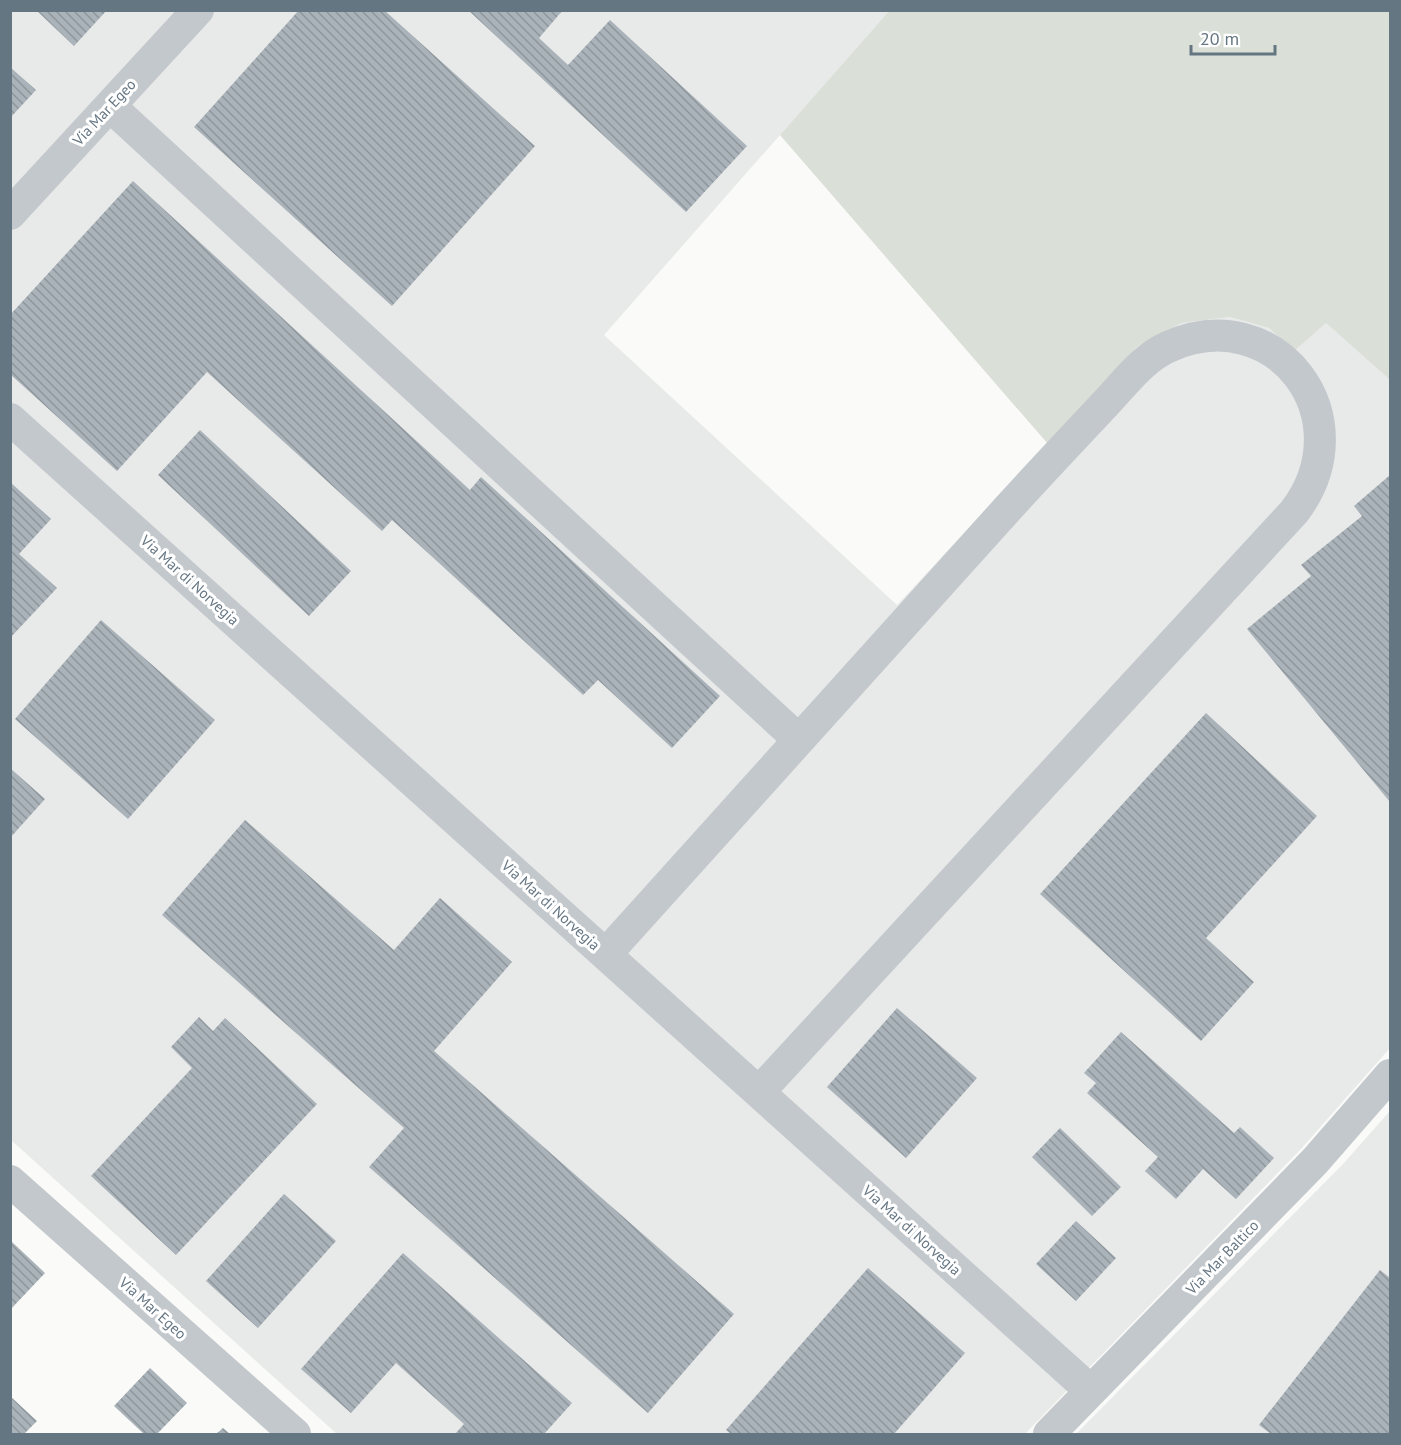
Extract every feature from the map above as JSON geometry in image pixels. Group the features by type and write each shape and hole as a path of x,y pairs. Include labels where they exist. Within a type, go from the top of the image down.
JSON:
{"street":[{"name":"Via Mar Egeo","path":"10,214 198,10"},
{"path":"110,106 799,740"},
{"path":"606,954 1042,471 1143,364 1164,348 1186,339 1209,335 1237,337 1262,346 1282,359 1299,376 1314,403 1321,432 1318,465 1306,496 1294,512 759,1092"},
{"name":"Via Mar di Norvegia","path":"10,419 1091,1391"},
{"name":"Via Mar Baltico","path":"1049,1434 1315,1161 1390,1076"},
{"name":"Via Mar Egeo","path":"10,1181 295,1434"}],"shaded area":[{"path":"11,11 889,11 604,335 897,605 1137,347 1180,323 1230,317 1269,328 1294,350 1326,323 1390,380 1390,1048 1301,1149 1025,1434 337,1434 11,1140"},
{"path":"889,11 1390,11 1390,380 1326,323 1294,351 1269,328 1230,317 1181,323 1137,347 1048,444 780,135"},
{"path":"1390,1111 1390,1434 1076,1434 1343,1164"}],"building":[{"path":"36,10 107,10 74,46"},
{"path":"299,10 384,10 535,146 392,306 194,127"},
{"path":"468,10 563,10 539,38 568,65 610,20 747,146 686,212"},
{"path":"10,67 36,90 10,118"},
{"path":"133,181 470,490 481,477 720,696 672,748 598,680 583,695 392,520 382,531 207,372 117,471 10,374 10,315"},
{"path":"200,430 351,571 309,616 158,475"},
{"path":"1390,475 1390,802 1247,629 1311,576 1301,565 1362,516 1354,506"},
{"path":"10,482 51,519 19,554 57,588 10,638"},
{"path":"101,620 215,720 128,819 15,719"},
{"path":"1206,713 1317,816 1206,938 1254,982 1201,1041 1040,894"},
{"path":"10,768 45,799 10,838"},
{"path":"245,820 394,950 440,898 512,962 434,1051 734,1314 648,1413 369,1167 404,1128 162,915"},
{"path":"897,1008 977,1078 906,1158 827,1087"},
{"path":"199,1017 213,1031 225,1018 317,1104 176,1255 91,1176 192,1068 171,1047"},
{"path":"1121,1032 1234,1133 1240,1127 1274,1158 1236,1199 1203,1169 1176,1199 1145,1171 1158,1157 1087,1093 1096,1083 1084,1073"},
{"path":"1060,1128 1121,1187 1092,1216 1032,1157"},
{"path":"284,1194 336,1241 258,1328 206,1281"},
{"path":"1076,1221 1116,1258 1076,1301 1036,1264"},
{"path":"10,1240 45,1273 10,1310"},
{"path":"403,1253 572,1403 544,1434 455,1434 464,1424 396,1363 351,1413 301,1369"},
{"path":"868,1268 965,1353 894,1434 731,1434 726,1430"},
{"path":"1380,1270 1390,1278 1390,1434 1271,1434 1259,1425"},
{"path":"150,1368 187,1403 157,1434 144,1434 114,1406"},
{"path":"10,1396 37,1421 24,1434 10,1434"},
{"path":"223,1428 230,1434 216,1434"}]}
